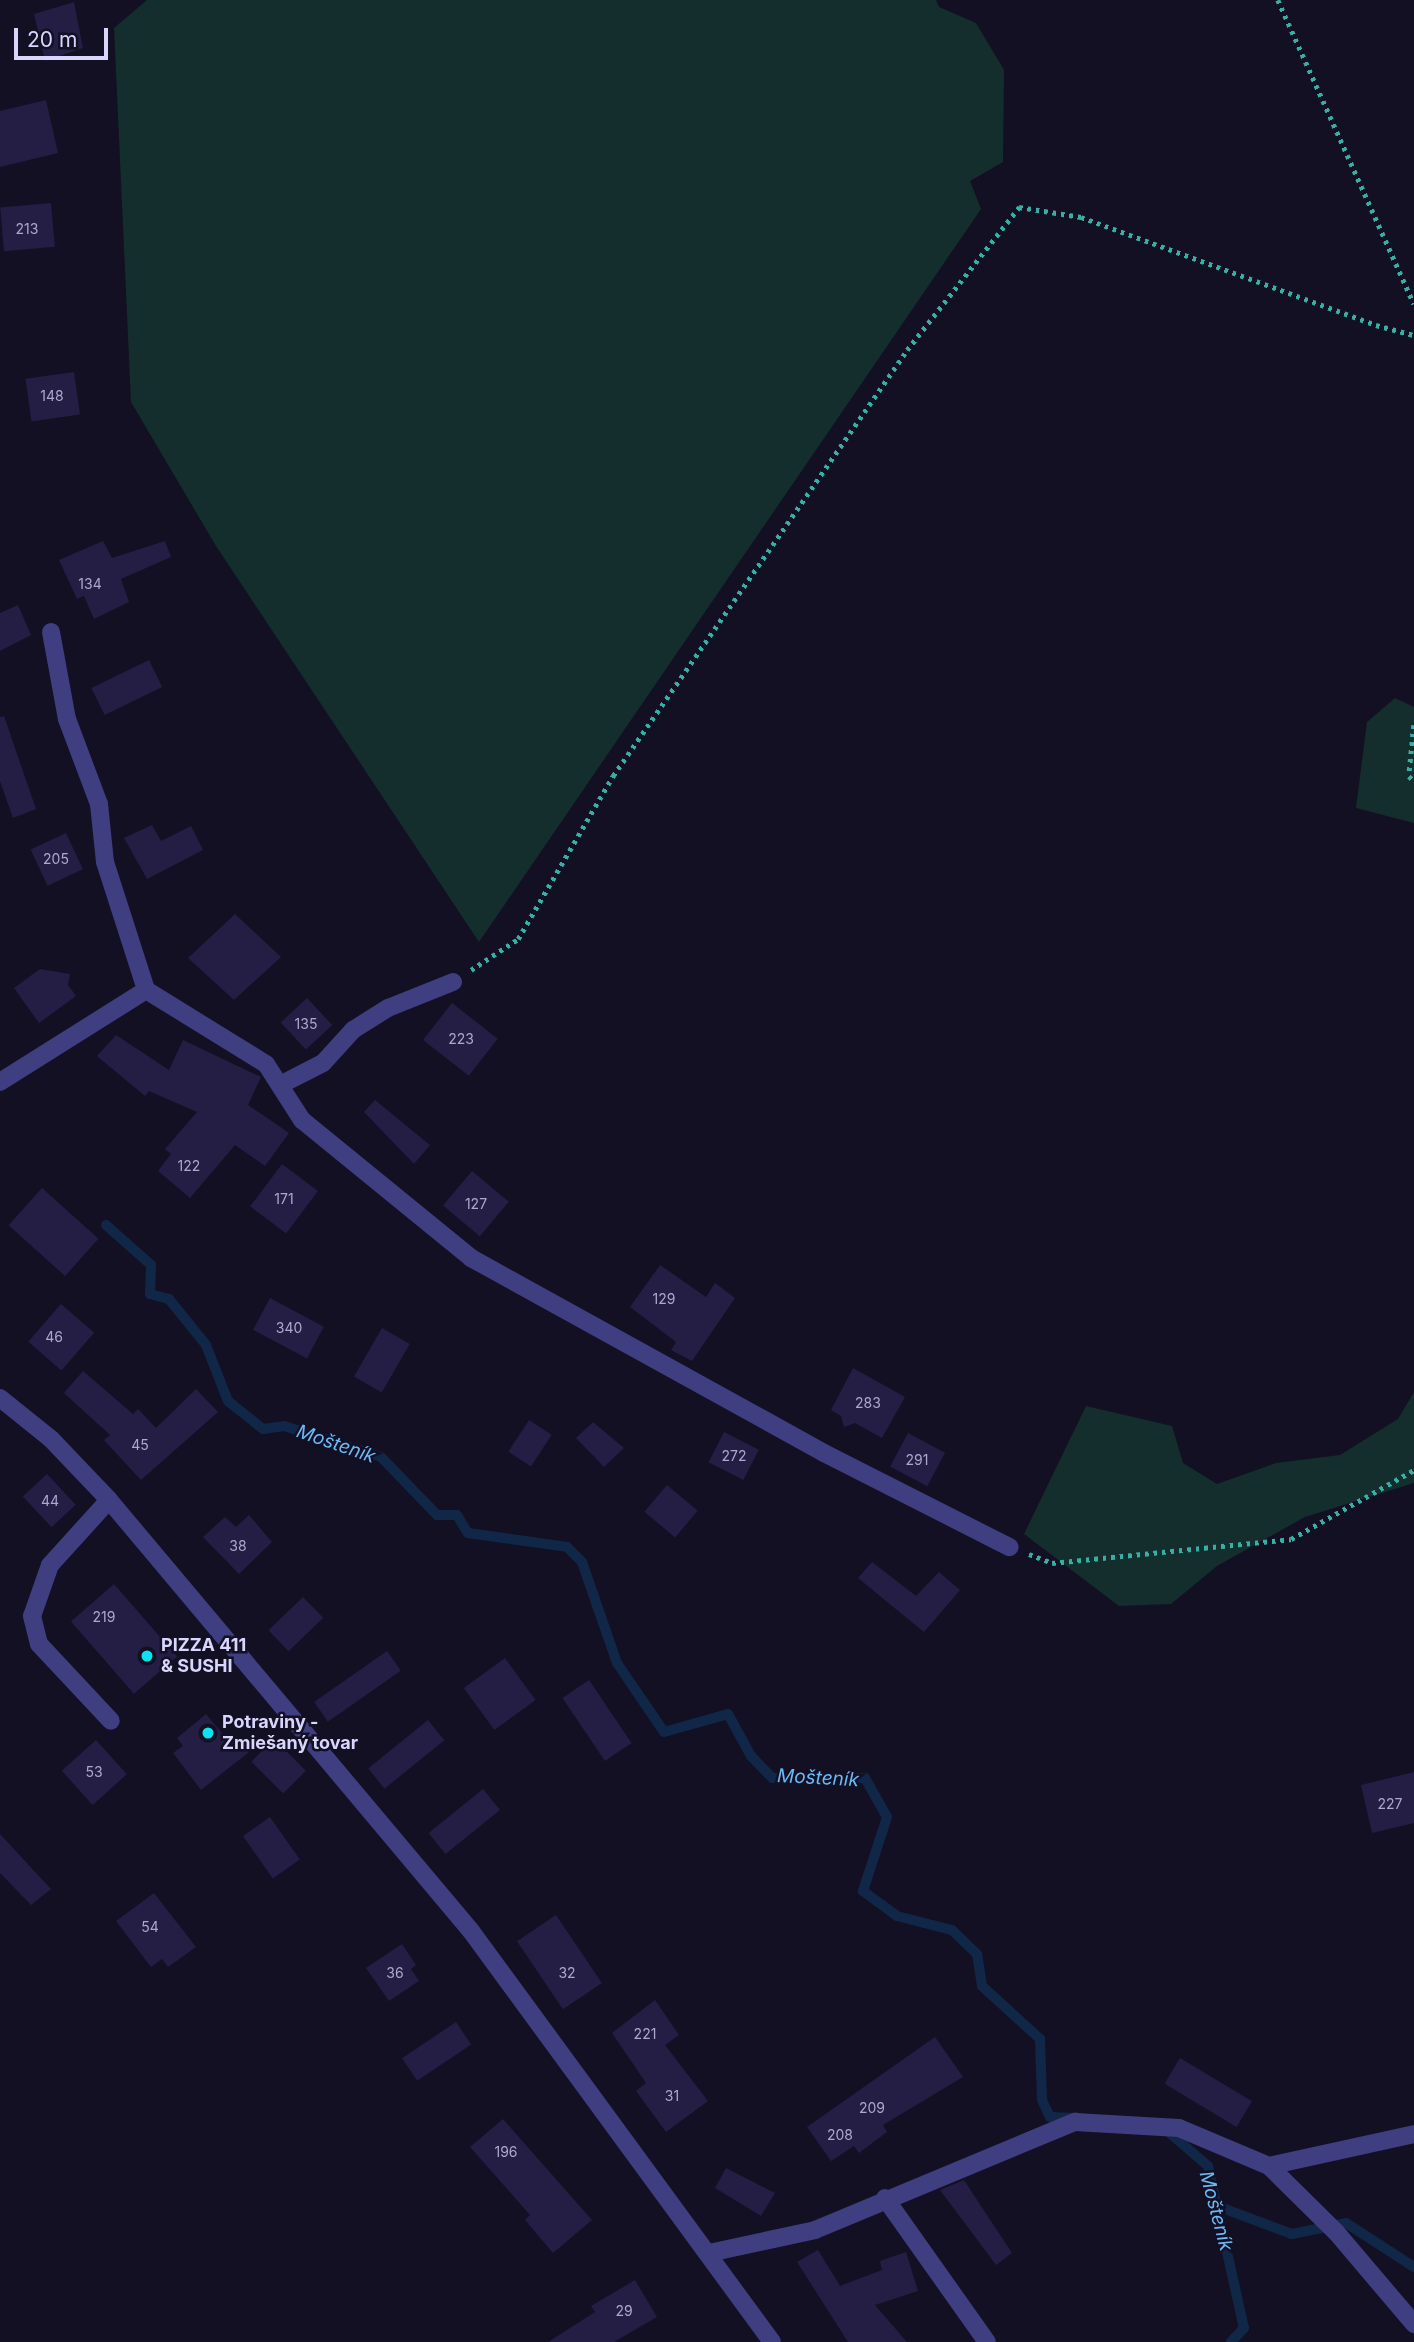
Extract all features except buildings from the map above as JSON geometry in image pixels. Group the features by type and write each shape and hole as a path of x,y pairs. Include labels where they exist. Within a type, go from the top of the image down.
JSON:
{"street":[{"path":"51,632 67,719 99,804 104,862 146,989 266,1064 302,1120 471,1258 824,1453 1009,1547"},
{"path":"280,1085 323,1063 353,1030 388,1009 453,982"},
{"path":"0,1082 146,989"},
{"path":"0,1398 51,1439 109,1500 471,1931 772,2342"},
{"path":"109,1500 50,1565 32,1616 39,1644 111,1721"},
{"path":"709,2253 815,2230 885,2198 1075,2122 1179,2128 1269,2166 1329,2225 1413,2321"},
{"path":"1269,2166 1414,2134"},
{"path":"885,2198 986,2342"}],"path":[{"path":"1278,0 1414,304"},
{"path":"453,982 518,939 621,764 907,350 1019,207 1081,218 1376,326 1414,335"},
{"path":"1414,725 1409,776 1414,781"},
{"path":"1009,1547 1052,1563 1291,1539 1414,1470"}],"green space":[{"path":"147,0 936,0 939,7 976,23 1004,70 1003,162 970,181 981,209 479,942 216,546 131,402 114,28"},
{"path":"1395,698 1414,707 1414,823 1356,808 1367,722"},
{"path":"1414,1392 1414,1483 1305,1517 1217,1566 1171,1604 1119,1606 1024,1534 1086,1406 1172,1426 1183,1463 1217,1484 1276,1463 1340,1455 1398,1419"}],"waterway":[{"name":"Mošteník","path":"106,1225 151,1265 150,1294 169,1299 206,1345 228,1401 263,1429 284,1426 381,1457 437,1515 457,1515 468,1533 567,1547 582,1562 617,1663 664,1732 728,1714 751,1756 772,1778 865,1778 887,1817 863,1891 897,1916 952,1930 977,1954 982,1986 1040,2039 1042,2100 1050,2117 1076,2118"},
{"name":"Mošteník","path":"1165,2129 1208,2166 1244,2328 1231,2342"},
{"path":"1217,2206 1292,2234 1346,2223 1414,2267"}],"place":[{"name":"PIZZA 411 & SUSHI","path":"147,1656"},
{"name":"Potraviny - Zmiešaný tovar","path":"208,1733"}]}
